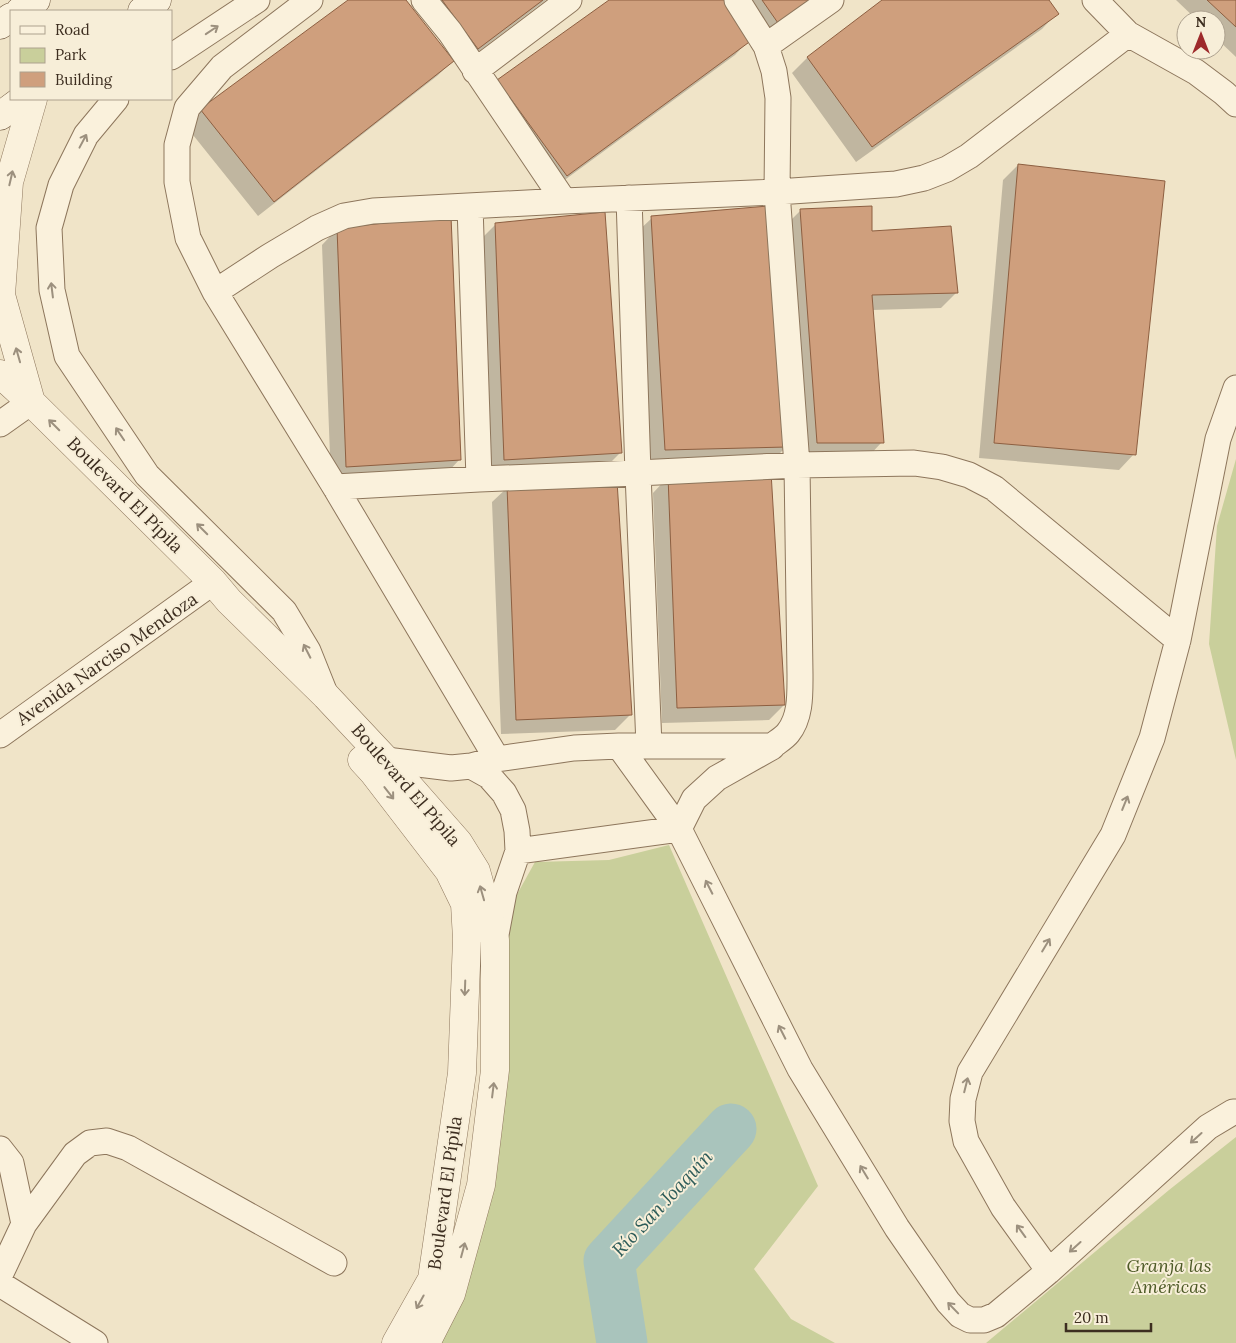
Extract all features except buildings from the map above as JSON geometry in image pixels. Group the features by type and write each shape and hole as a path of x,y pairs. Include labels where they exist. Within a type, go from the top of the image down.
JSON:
{"street":[{"path":"21,10 36,0"},
{"path":"143,10 157,0"},
{"path":"172,56 257,0"},
{"path":"310,0 222,67 187,108 177,145 177,182 188,238 215,292 335,487 497,759"},
{"path":"424,0 450,32 564,201"},
{"path":"475,71 569,0"},
{"path":"679,828 694,799 717,778 772,746 788,734 795,720 799,704 797,465 777,192 778,98 774,71 766,46 737,0"},
{"path":"766,46 831,0"},
{"path":"1095,0 1128,34 1196,72 1236,104"},
{"path":"215,292 317,228 344,216 373,211 777,192 896,184 924,178 947,169 969,156 1128,34"},
{"path":"0,116 22,100"},
{"name":"Boulevard El Pípila","path":"31,402 1,295 10,182 33,100"},
{"path":"115,100 86,135 61,185 49,228 52,290 67,356 147,475 284,611 308,651 326,696"},
{"path":"629,198 649,746"},
{"path":"470,206 479,479"},
{"name":"Boulevard El Pípila","path":"0,374 31,402 319,711 380,766 458,842 476,872 495,940 495,1070 481,1185 451,1294 426,1343"},
{"path":"1049,1271 1003,1207 966,1141 962,1121 963,1099 970,1072 1113,835 1152,738 1178,640 1218,440 1236,388"},
{"path":"0,424 31,402"},
{"path":"335,487 797,465 914,463 942,467 969,475 994,488 1178,640"},
{"name":"Boulevard El Pípila","path":"206,588 229,601 326,696 380,766 449,871 465,904 467,939 462,1073 432,1279 396,1343"},
{"name":"Avenida Narciso Mendoza","path":"0,735 206,588"},
{"path":"380,766 451,768 471,766 497,759 574,748 619,746 772,746"},
{"path":"619,746 679,828 800,1069 897,1228 948,1302 960,1315 970,1320 984,1320 996,1315 1049,1271 1208,1127 1236,1112"},
{"path":"471,766 489,776 504,793 513,810 517,831 518,851 504,892 495,940"},
{"path":"518,851 679,828"},
{"path":"0,1275 24,1224 75,1154 90,1143 106,1141 128,1148 334,1263"},
{"path":"0,1149 11,1163 24,1224"},
{"path":"0,1284 95,1343"}],"green space":[{"path":"1236,459 1236,760 1209,644 1217,526"},
{"path":"669,845 818,1186 754,1269 791,1319 835,1343 433,1343 450,1317 510,907 535,862 609,860"},
{"name":"Granja las Américas","path":"1236,1137 1236,1343 986,1343 1169,1190"}],"waterway":[{"name":"Río San Joaquín","path":"622,1343 609,1261 731,1129"}]}
